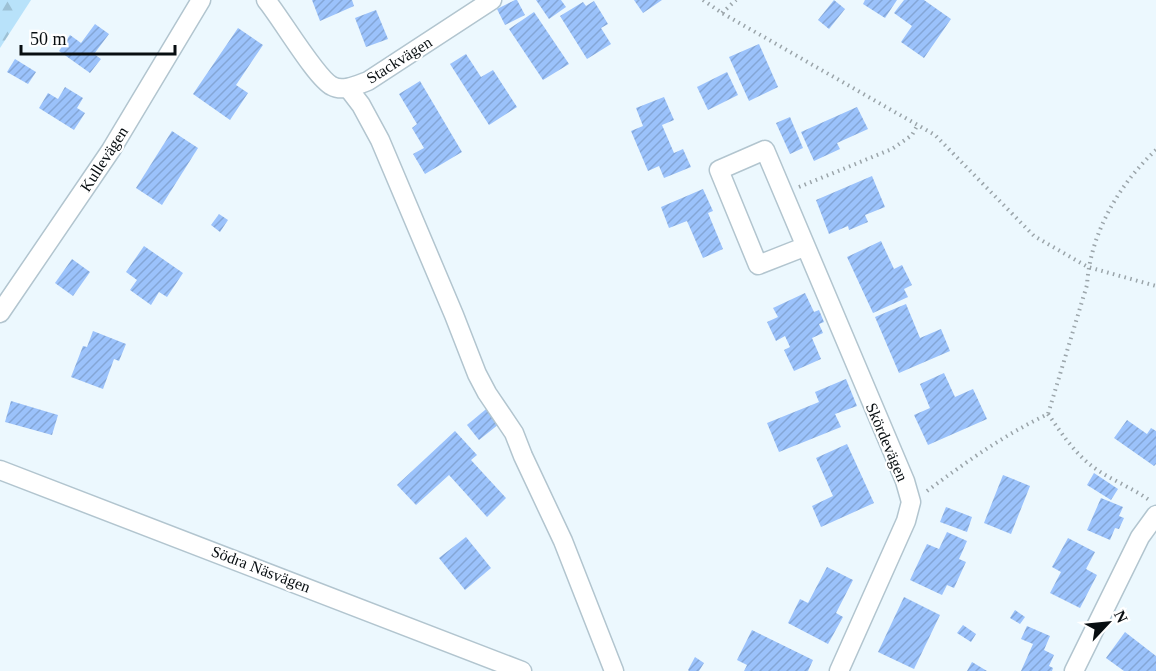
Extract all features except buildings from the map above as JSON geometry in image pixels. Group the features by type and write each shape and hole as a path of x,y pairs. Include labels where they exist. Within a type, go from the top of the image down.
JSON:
{"street":[{"name":"Kullevägen","path":"0,313 111,150 201,0"},
{"name":"Stackvägen","path":"266,0 320,75 333,86 348,88 368,81 492,0"},
{"path":"348,88 361,105 381,140 477,374 514,433 563,541 614,671"},
{"name":"Skördevägen","path":"804,247 758,265 718,170 765,150 804,247 905,481 911,502 906,521 839,671"},
{"name":"Södra Näsvägen","path":"0,470 522,671"},
{"path":"1074,671 1154,510"}],"path":[{"path":"704,0 722,13 935,135 1034,236 1088,267 1156,286"},
{"path":"722,13 736,0"},
{"path":"782,194 892,149 912,135 918,124"},
{"path":"911,502 981,451 1048,414 1087,285 1088,267 1108,210 1143,162 1156,150"},
{"path":"1048,414 1067,442 1089,464 1137,491 1154,510"}],"green space":[{"path":"0,0 31,0 0,48"}]}
